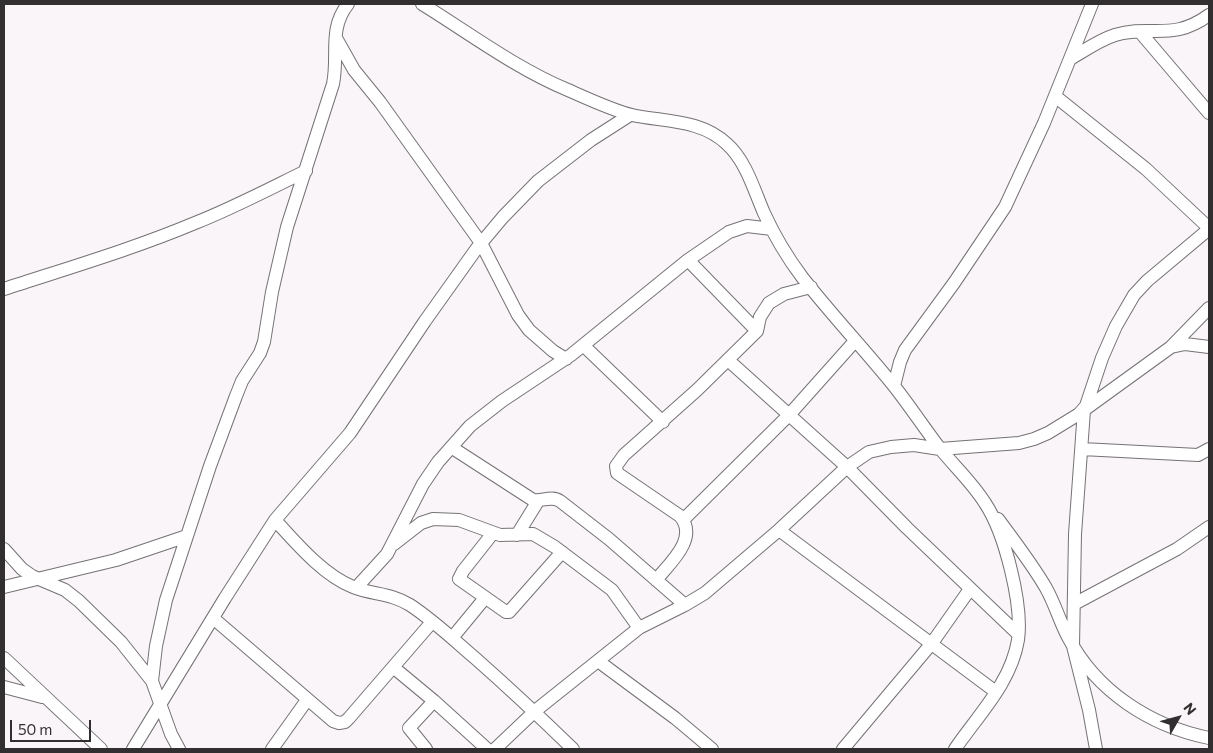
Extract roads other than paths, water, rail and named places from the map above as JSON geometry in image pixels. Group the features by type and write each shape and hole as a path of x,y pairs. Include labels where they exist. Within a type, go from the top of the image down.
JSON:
{"street":[{"path":"152,681 156,646 166,600 210,466 242,381 260,353 264,342 266,320 287,227 334,84 336,71 335,36 338,18 348,4"},
{"path":"422,4 525,69 565,89 630,115 687,123 710,132 727,144 742,164 782,248 811,288 894,386 940,449 954,463 1017,544 1047,590 1073,646 1085,666 1109,691 1148,717 1198,736 1209,738"},
{"path":"894,386 905,350 954,283 1005,207 1055,96 1092,4"},
{"path":"1070,59 1115,35 1177,31 1188,28 1209,15"},
{"path":"1140,32 1209,113"},
{"path":"335,36 360,79 380,102 481,243 518,315 541,342 566,359"},
{"path":"1055,96 1146,169 1209,228 1147,281 1134,295 1116,326 1102,358 1084,410 1075,534 1073,646 1096,749"},
{"path":"134,749 275,520 350,433 425,321 481,243 538,181 591,140 630,115"},
{"path":"4,289 195,224 306,171"},
{"path":"390,547 423,484 450,447 470,426 502,401 566,359 688,260 730,232 754,226 772,230"},
{"path":"688,260 757,331"},
{"path":"656,580 684,544 687,531 683,520 616,471 616,466 624,455 663,422 757,331 760,317 769,303 784,294 811,288"},
{"path":"495,749 535,712 639,628 685,605 716,584 848,468 869,452 891,446 914,445 940,449 998,446 1034,440 1084,410 1171,347 1209,308"},
{"path":"683,520 789,415 855,341"},
{"path":"1171,347 1186,344 1209,347"},
{"path":"583,346 663,422"},
{"path":"728,360 848,468 907,528 1018,634"},
{"path":"450,447 527,497 538,501 552,498 560,501 609,539 685,605"},
{"path":"1082,449 1198,455 1209,450"},
{"path":"517,535 538,501"},
{"path":"955,749 996,692 1008,671 1018,634 1014,586 1008,559 993,516 986,503"},
{"path":"356,588 390,547 412,529 433,519 459,520 493,534 533,534 562,552 612,590 639,628"},
{"path":"275,520 321,566 335,576 356,588 400,599 432,622 535,712 573,749"},
{"path":"1074,604 1177,549 1209,527"},
{"path":"779,530 996,692"},
{"path":"493,534 463,571 459,579 506,612 509,612 562,552"},
{"path":"4,586 116,560 187,536"},
{"path":"4,549 22,569 64,590 96,616 122,642 152,681 178,749"},
{"path":"843,749 932,643 970,589"},
{"path":"452,638 485,598"},
{"path":"213,618 307,700 333,721 339,723 345,722 432,622"},
{"path":"4,658 101,749"},
{"path":"598,661 675,718 712,749"},
{"path":"393,667 487,749"},
{"path":"4,687 46,698"},
{"path":"272,749 307,700"},
{"path":"426,749 409,728 434,701"}]}
